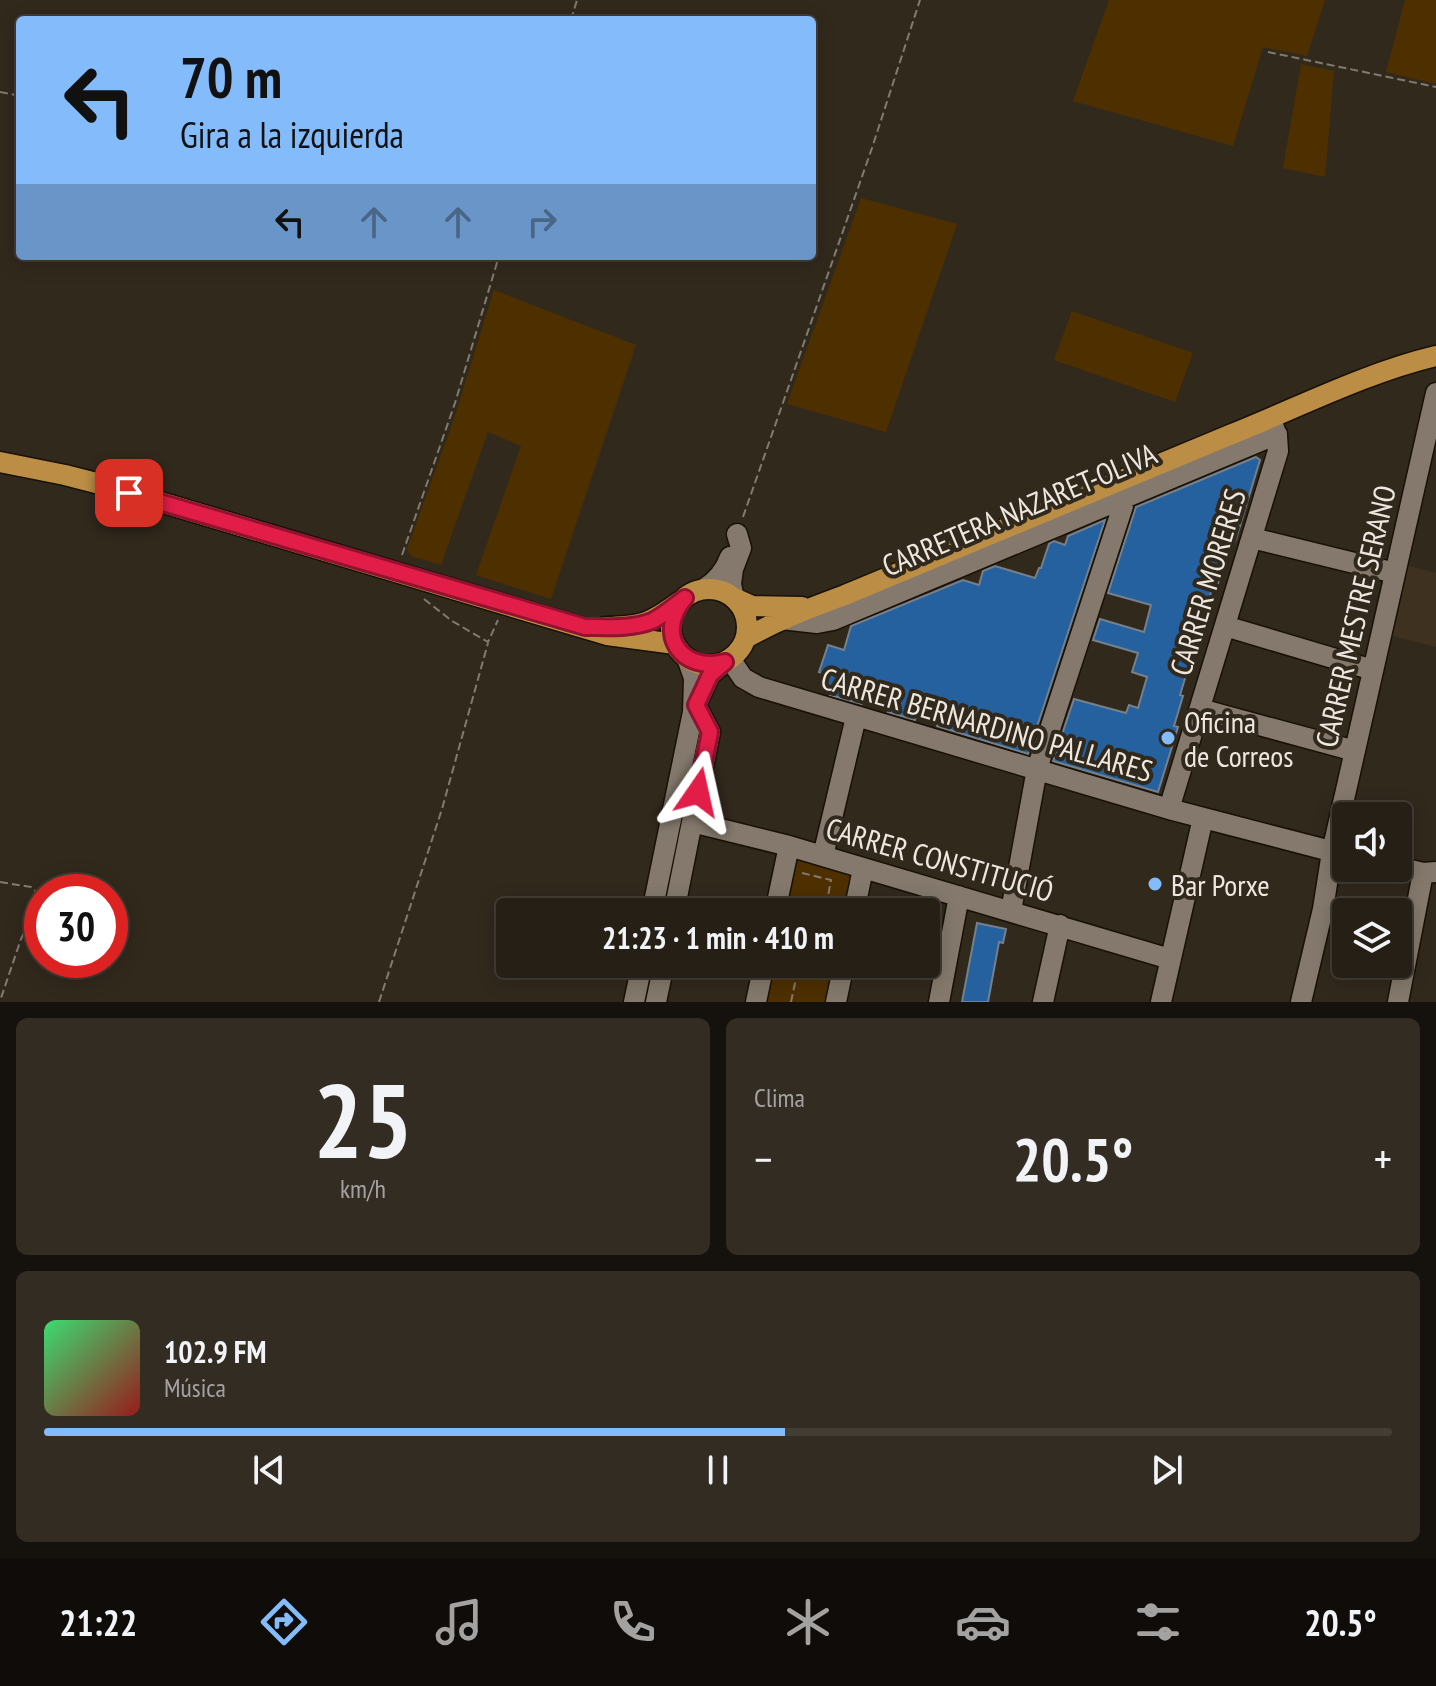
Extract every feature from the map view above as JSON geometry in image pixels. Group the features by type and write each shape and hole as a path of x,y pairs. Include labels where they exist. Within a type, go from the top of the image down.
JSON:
{"main road":[{"path":"746,638 810,607 1122,488 1274,426 1368,378 1436,356"},
{"path":"0,462 100,484 607,635 681,651 699,664 727,661 743,646 748,627 746,616 734,598"},
{"path":"585,627 644,623 656,619 694,592 704,589 725,592 752,606 810,607"},
{"path":"681,651 672,632 672,619 685,598"}],"street":[{"name":"CARRER MESTRE SERANO","path":"1347,802 1355,751 1436,393"},
{"name":"CARRER MORERES","path":"1169,809 1278,451 1274,426"},
{"path":"1011,911 1037,769 1123,506 1122,488"},
{"name":"CARRETERA NAZARET-OLIVA","path":"782,619 817,623 833,620 1122,488"},
{"path":"704,589 715,582 726,566 737,534"},
{"path":"734,598 731,584 733,569 741,548 737,534"},
{"path":"1252,538 1395,573"},
{"path":"1225,626 1373,670"},
{"path":"677,898 710,732 695,708 694,678 681,651"},
{"path":"655,898 695,708 710,675 727,661"},
{"name":"CARRER BERNARDINO PALLARES","path":"727,661 743,678 759,687 1169,809 1332,851"},
{"path":"1200,709 1355,751"},
{"path":"823,856 856,717"},
{"path":"1161,1002 1203,818"},
{"name":"CARRER CONSTITUCIÓ","path":"692,822 789,846 1170,959"},
{"path":"778,898 789,846"},
{"path":"857,898 863,869"},
{"path":"1398,1002 1430,872"},
{"name":"CARRER MESTRE SERANO","path":"1301,1002 1332,878"},
{"path":"939,1002 959,896"},
{"path":"1043,1002 1060,925"},
{"path":"634,1002 639,978"},
{"path":"656,1002 661,978"},
{"path":"756,1002 761,978"},
{"path":"836,1002 841,978"}],"path":[{"path":"737,534 872,148 920,0"},
{"path":"1268,52 1436,87"},
{"path":"396,573 455,403 498,260"},
{"path":"379,1002 442,809 488,642"},
{"path":"800,872 831,880 826,898"},
{"path":"0,882 31,887 37,893 39,902 21,939 0,1001"},
{"path":"791,1002 796,978"}],"shaded area":[{"path":"1109,0 1325,0 1307,56 1263,47 1233,146 1073,101"},
{"path":"1405,0 1436,0 1436,84 1386,72"},
{"path":"1301,64 1334,71 1325,177 1283,168"},
{"path":"861,198 957,224 886,432 787,404"},
{"path":"494,290 636,345 551,599 476,575 521,446 488,432 441,565 414,557 407,549 454,419"},
{"path":"1072,311 1193,353 1175,402 1054,360"},
{"path":"1397,563 1436,573 1436,647 1381,633"},
{"path":"789,846 863,869 857,898 780,898"},
{"path":"765,978 836,978 828,1002 761,1002"}],"building":[{"path":"1256,457 1260,460 1236,539 1225,560 1216,590 1212,588 1201,633 1196,632 1174,726 1178,727 1158,792 1053,761 1074,699 1126,713 1129,705 1138,708 1147,677 1132,672 1138,653 1093,640 1100,619 1144,632 1151,605 1108,593 1136,507"},
{"path":"1105,520 1028,754 937,726 942,710 921,703 915,720 888,712 894,694 868,686 862,704 830,695 832,687 821,684 825,674 819,672 828,645 844,650 851,626 963,580 979,585 983,571 995,566 1035,578 1049,544 1054,541 1065,545 1068,536"},
{"path":"977,923 1006,929 1003,943 999,942 988,1002 962,1002"}],"place":[{"name":"Oficina de Correos","path":"1168,738"},
{"name":"Bar Porxe","path":"1155,884"}],"route":[{"path":"129,493 585,627 644,623 656,619 685,598 672,619 672,632 680,652 699,664 725,662 710,675 696,705 710,732 698,792"}]}
